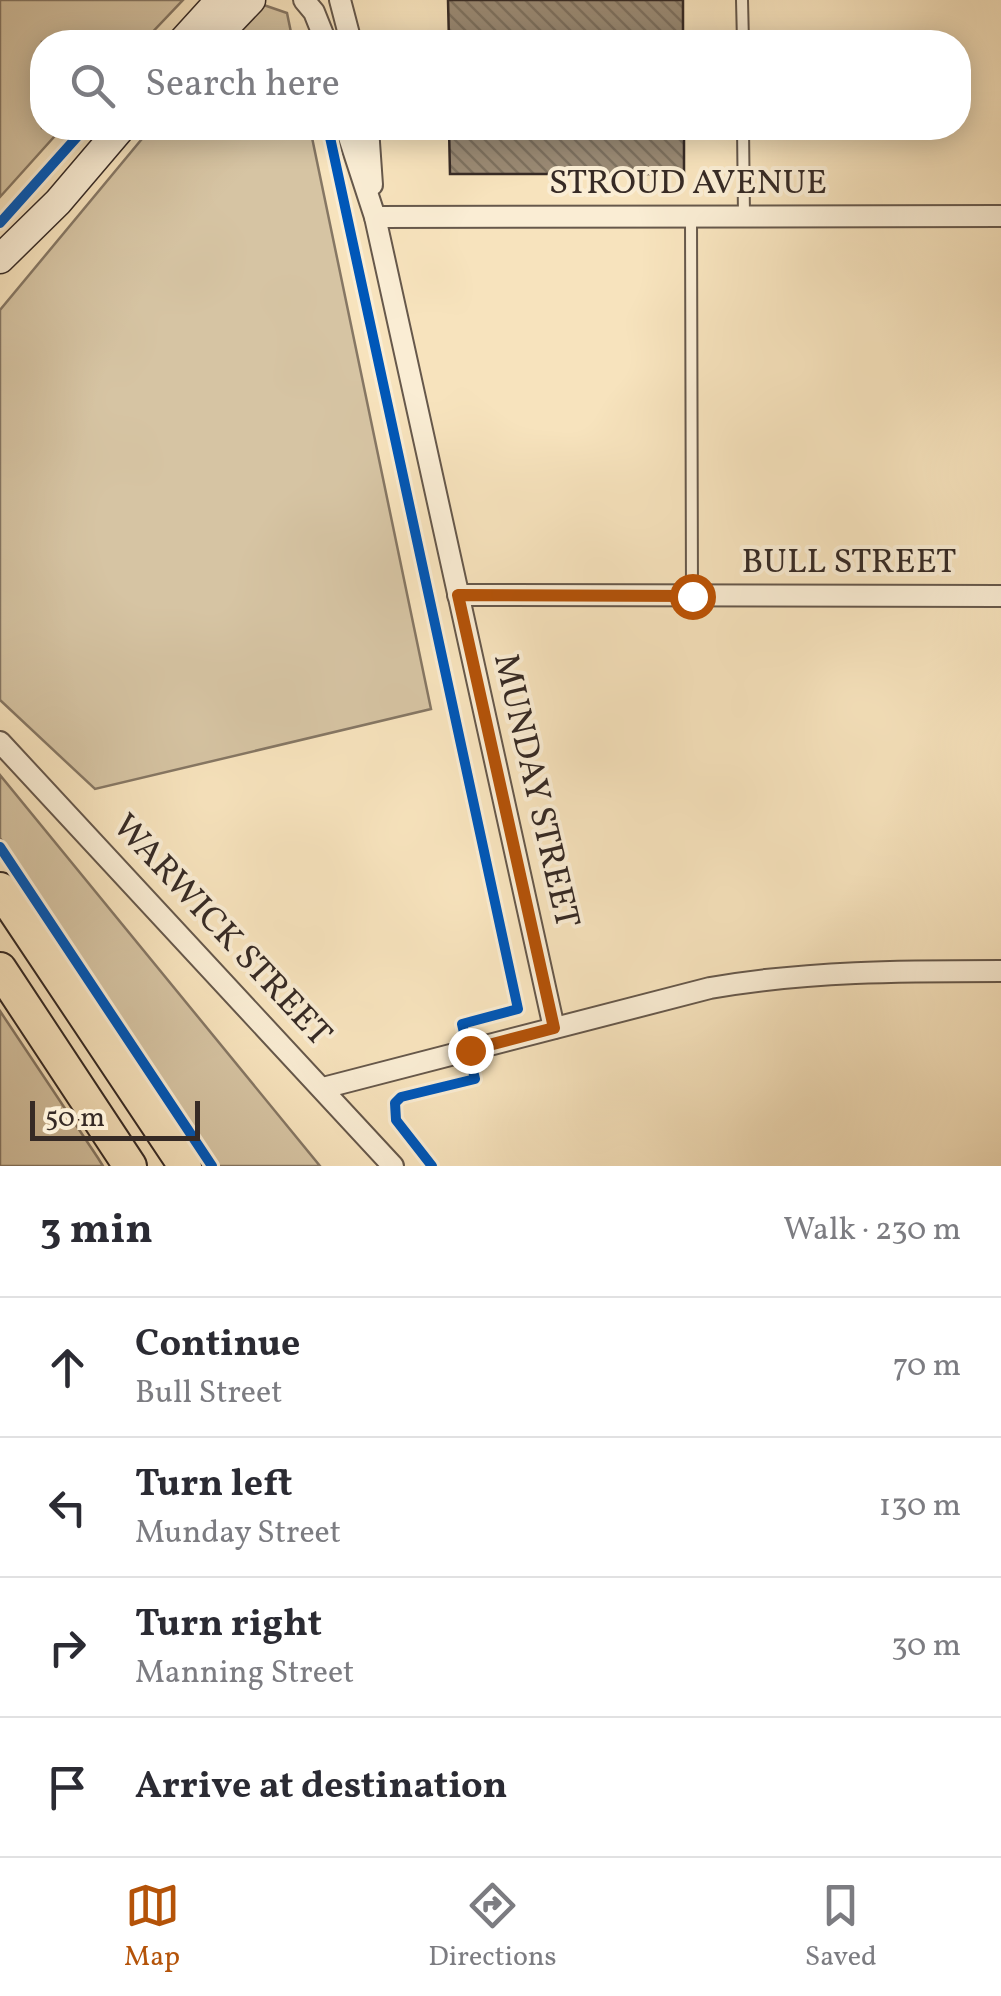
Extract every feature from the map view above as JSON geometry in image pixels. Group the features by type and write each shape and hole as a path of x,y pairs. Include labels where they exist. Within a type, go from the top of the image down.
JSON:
{"highway":[{"path":"0,888 185,1166"},
{"path":"0,968 130,1166"}],"main road":[{"path":"193,30 220,0"},
{"path":"222,30 251,0"},
{"path":"0,259 58,202 111,140"}],"street":[{"path":"304,0 321,30"},
{"path":"340,0 348,30"},
{"name":"MUNDAY STREET","path":"350,140 374,217 554,1028"},
{"name":"MUNDAY STREET","path":"369,140 374,217"},
{"name":"STROUD AVENUE","path":"374,217 1001,216"},
{"name":"BULL STREET","path":"458,595 1001,596"},
{"name":"WARWICK STREET","path":"0,742 393,1166"},
{"path":"323,1088 766,978 873,971 1001,971"}],"lane":[{"path":"742,0 743,30"},
{"path":"743,140 744,217"},
{"path":"691,217 692,596"}],"shaded area":[{"path":"0,0 183,0 154,30 30,30 30,140 51,140 0,197"},
{"path":"255,2 287,13 291,30 232,30"},
{"path":"141,140 312,140 431,709 95,789 0,700 0,310"},
{"path":"0,775 320,1166 217,1166 0,838"},
{"path":"0,1011 98,1158 103,1166 0,1166"}],"building":[{"path":"448,0 683,0 683,30 449,30"},
{"path":"449,140 684,140 684,174 450,174"}],"cycle path":[{"path":"0,223 74,140"},
{"path":"331,140 518,1009 462,1024 475,1079 401,1097 395,1103 396,1120 432,1166"},
{"path":"0,847 212,1166"}],"route":[{"path":"470,1050 554,1028 458,595 692,596"}]}
